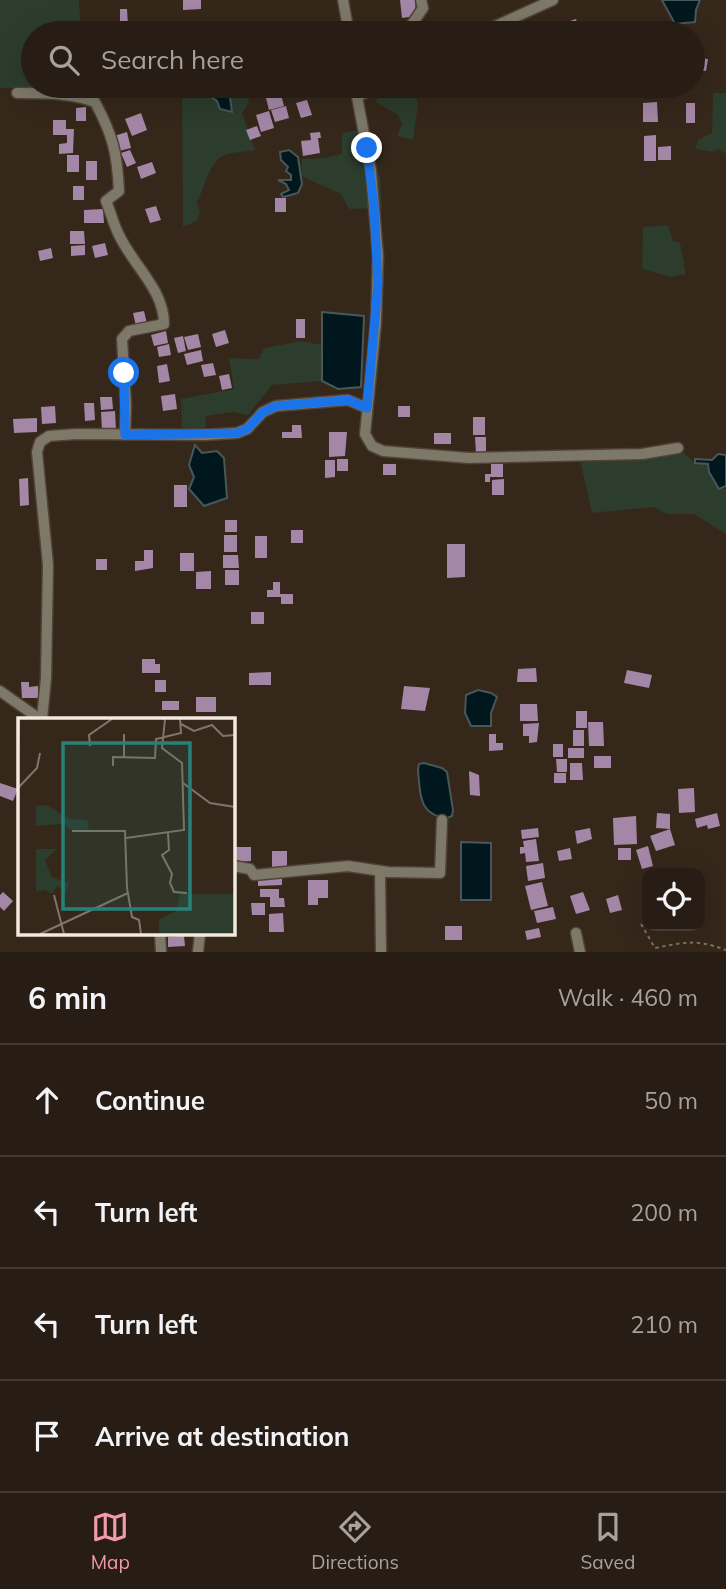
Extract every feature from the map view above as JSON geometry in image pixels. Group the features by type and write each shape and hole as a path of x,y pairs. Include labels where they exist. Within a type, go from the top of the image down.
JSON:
{"street":[{"path":"343,0 347,21"},
{"path":"414,21 423,8 421,0"},
{"path":"507,21 553,0"},
{"path":"17,93 21,93"},
{"path":"84,98 95,102 117,153 119,191 106,201 119,236 164,310 164,324 129,331 122,338 125,435"},
{"path":"358,98 371,171 378,256 376,323 365,434 372,446 383,451 470,457 642,454 678,448"},
{"path":"40,718 46,678 48,565 37,452 40,442 48,436 76,434 237,433 247,429 263,412 276,406 348,400 367,408"},
{"path":"0,691 38,718"},
{"path":"234,866 250,869 254,875 348,866 380,871 440,873 442,820"},
{"path":"380,871 381,952"},
{"path":"576,933 580,952"},
{"path":"160,934 161,952"},
{"path":"198,952 200,934"}],"path":[{"path":"641,924 655,948 685,942 713,943 726,950"}],"green space":[{"path":"0,0 79,0 80,21 21,21 21,88 0,88"},
{"path":"713,93 726,93 726,154 718,149 713,152 695,149 698,140 712,133"},
{"path":"182,98 219,98 230,109 230,98 248,98 249,103 242,113 255,150 229,154 217,160 197,202 200,212 197,221 183,227"},
{"path":"377,98 416,98 418,105 413,140 397,136 402,124 398,115 376,102"},
{"path":"359,130 380,177 382,208 349,209 341,194 301,176 302,159 342,154 342,133"},
{"path":"668,225 673,241 680,243 686,274 670,277 642,269 643,227"},
{"path":"302,341 322,345 322,381 272,385 248,415 233,412 206,416 205,435 182,435 181,399 234,389 229,358 259,359 264,348"},
{"path":"678,448 695,463 708,464 709,472 719,489 726,489 726,534 694,514 667,514 653,507 592,513 580,460"}],"water":[{"path":"662,0 700,0 695,21 673,21"},
{"path":"212,98 230,98 232,112 220,109"},
{"path":"289,150 298,157 302,184 298,193 283,197 281,194 289,190 286,184 278,180 291,180 291,175 286,171 288,167 281,160 280,152"},
{"path":"322,312 364,316 361,387 338,389 322,381"},
{"path":"195,445 202,453 217,451 224,458 227,498 204,506 189,489 194,477 189,465"},
{"path":"718,454 726,455 726,486 719,489 709,472 708,464 695,463 695,459 712,460"},
{"path":"478,690 497,697 491,713 491,726 471,726 465,713 466,695"},
{"path":"424,763 447,772 452,816 438,816 426,808 422,801 418,769 419,764"},
{"path":"461,842 491,843 491,900 461,900"}],"building":[{"path":"183,0 201,0 201,9 183,10"},
{"path":"400,0 415,0 416,16 402,18"},
{"path":"120,9 127,9 128,21 120,21"},
{"path":"266,98 282,98 284,106 269,110"},
{"path":"307,100 312,115 301,118 296,103"},
{"path":"657,102 658,122 643,122 643,103"},
{"path":"686,103 695,103 695,123 686,123"},
{"path":"286,106 289,118 275,122 271,110"},
{"path":"86,107 86,121 76,121 76,108"},
{"path":"269,111 274,128 261,132 256,115"},
{"path":"141,113 147,130 132,136 125,119"},
{"path":"53,120 66,120 66,129 74,129 73,153 59,154 59,144 67,143 67,135 53,135"},
{"path":"257,126 261,136 250,140 246,130"},
{"path":"127,132 131,148 119,151 114,136"},
{"path":"320,132 320,153 303,156 301,141 311,140 310,133"},
{"path":"656,135 656,161 644,161 644,136"},
{"path":"671,146 671,160 658,160 658,147"},
{"path":"130,150 136,163 127,167 121,153"},
{"path":"67,155 79,155 79,172 67,172"},
{"path":"86,161 97,161 97,180 86,180"},
{"path":"152,162 156,173 141,179 137,167"},
{"path":"73,186 84,186 84,200 73,200"},
{"path":"275,198 286,198 286,212 275,212"},
{"path":"156,206 161,220 150,223 145,209"},
{"path":"103,209 104,223 84,223 84,210"},
{"path":"70,231 84,231 85,244 70,244"},
{"path":"105,243 108,255 95,258 92,246"},
{"path":"85,245 85,255 71,256 71,246"},
{"path":"51,248 53,258 40,261 38,251"},
{"path":"144,311 147,324 136,326 133,313"},
{"path":"296,319 305,319 305,338 296,338"},
{"path":"225,330 229,343 216,347 212,334"},
{"path":"166,331 168,343 154,346 151,335"},
{"path":"198,334 201,347 188,350 184,337"},
{"path":"183,336 186,351 178,353 174,338"},
{"path":"169,344 171,355 159,357 157,347"},
{"path":"201,350 203,361 187,365 184,354"},
{"path":"213,363 216,375 204,377 201,365"},
{"path":"167,364 170,381 159,383 157,366"},
{"path":"229,374 232,388 222,390 219,376"},
{"path":"175,394 177,409 163,411 161,396"},
{"path":"100,397 112,397 113,409 101,410"},
{"path":"84,403 94,403 95,420 85,421"},
{"path":"55,406 56,423 42,424 41,407"},
{"path":"398,406 410,406 410,417 398,417"},
{"path":"115,411 116,430 102,431 101,412"},
{"path":"473,417 485,417 485,435 473,435"},
{"path":"37,418 37,432 14,433 13,419"},
{"path":"292,425 301,425 302,438 282,438 282,432 292,432"},
{"path":"329,432 347,432 345,456 329,457"},
{"path":"434,433 451,433 451,444 434,444"},
{"path":"475,437 486,437 486,454 476,454"},
{"path":"337,459 348,459 348,471 337,471"},
{"path":"325,460 335,460 335,477 325,478"},
{"path":"383,464 396,464 396,475 383,475"},
{"path":"491,464 503,464 503,477 490,477 490,482 485,482 485,474 491,474"},
{"path":"28,478 29,505 20,506 19,479"},
{"path":"504,479 504,495 492,495 492,480"},
{"path":"174,485 187,485 187,507 174,507"},
{"path":"225,520 237,520 237,532 225,532"},
{"path":"291,530 303,530 303,543 291,543"},
{"path":"224,535 237,535 237,552 224,552"},
{"path":"255,536 267,536 267,558 255,558"},
{"path":"447,544 465,544 465,577 447,578"},
{"path":"144,550 153,550 153,568 135,571 135,561 144,561"},
{"path":"180,553 194,553 194,571 180,571"},
{"path":"223,555 238,555 239,568 223,568"},
{"path":"96,559 107,559 107,570 96,570"},
{"path":"225,570 239,570 239,585 225,585"},
{"path":"211,571 211,589 196,589 196,572"},
{"path":"273,582 280,582 280,594 293,594 293,604 281,604 281,597 267,597 267,590 273,590"},
{"path":"251,612 264,612 264,624 251,624"},
{"path":"142,659 155,659 155,664 160,664 160,673 142,673"},
{"path":"536,668 537,682 517,682 518,669"},
{"path":"627,670 652,675 649,688 624,683"},
{"path":"271,672 271,685 249,685 249,673"},
{"path":"155,680 166,680 166,692 155,692"},
{"path":"21,682 29,682 29,687 38,686 38,698 22,698"},
{"path":"404,686 430,688 425,711 401,709"},
{"path":"196,697 216,697 216,712 196,712"},
{"path":"162,701 179,701 179,710 162,710"},
{"path":"520,704 537,704 538,721 520,721"},
{"path":"576,711 587,711 587,728 576,728"},
{"path":"588,722 603,722 604,746 589,746"},
{"path":"539,723 537,742 529,743 529,736 523,736 523,724"},
{"path":"573,730 584,730 584,746 573,746"},
{"path":"489,734 496,734 496,743 503,743 503,750 489,751"},
{"path":"553,744 563,744 563,757 553,757"},
{"path":"568,748 584,748 584,758 568,758"},
{"path":"594,756 611,756 611,768 594,768"},
{"path":"556,759 567,759 567,772 557,772"},
{"path":"570,763 582,763 583,780 570,780"},
{"path":"469,771 479,775 480,796 470,795"},
{"path":"554,773 566,773 566,783 554,783"},
{"path":"0,783 18,789 13,801 0,796"},
{"path":"694,788 695,812 679,813 678,789"},
{"path":"657,813 670,814 670,829 656,828"},
{"path":"717,813 720,826 708,829 707,825 697,828 695,819"},
{"path":"636,816 637,844 614,845 613,818"},
{"path":"538,828 539,837 522,839 521,830"},
{"path":"590,828 592,839 577,844 575,831"},
{"path":"670,829 675,845 656,851 650,836"},
{"path":"536,839 539,861 526,862 525,853 520,854 520,847 524,847 523,841"},
{"path":"648,846 653,866 642,869 636,850"},
{"path":"234,847 251,847 251,861 234,862"},
{"path":"570,848 572,859 559,861 557,851"},
{"path":"618,848 631,848 631,860 618,860"},
{"path":"272,851 287,851 287,869 272,869"},
{"path":"543,863 545,878 528,881 526,866"},
{"path":"258,876 282,876 282,885 258,886"},
{"path":"308,880 328,880 328,898 318,898 318,905 308,905"},
{"path":"542,882 548,906 531,910 525,886"},
{"path":"260,889 279,889 279,898 284,898 285,907 270,907 270,897 260,897"},
{"path":"3,892 13,901 4,911 0,907 0,895"},
{"path":"583,892 590,910 576,914 570,896"},
{"path":"618,895 622,910 610,913 606,899"},
{"path":"251,903 265,903 265,915 252,915"},
{"path":"553,907 556,919 537,923 534,911"},
{"path":"283,913 284,932 269,932 269,914"},
{"path":"445,926 462,926 462,940 445,940"},
{"path":"539,928 541,937 527,940 525,931"},
{"path":"184,936 185,946 168,947 168,937"}],"route":[{"path":"124,373 125,435 237,433 247,429 263,412 276,406 348,400 367,408 378,283 374,206 367,148"}]}
